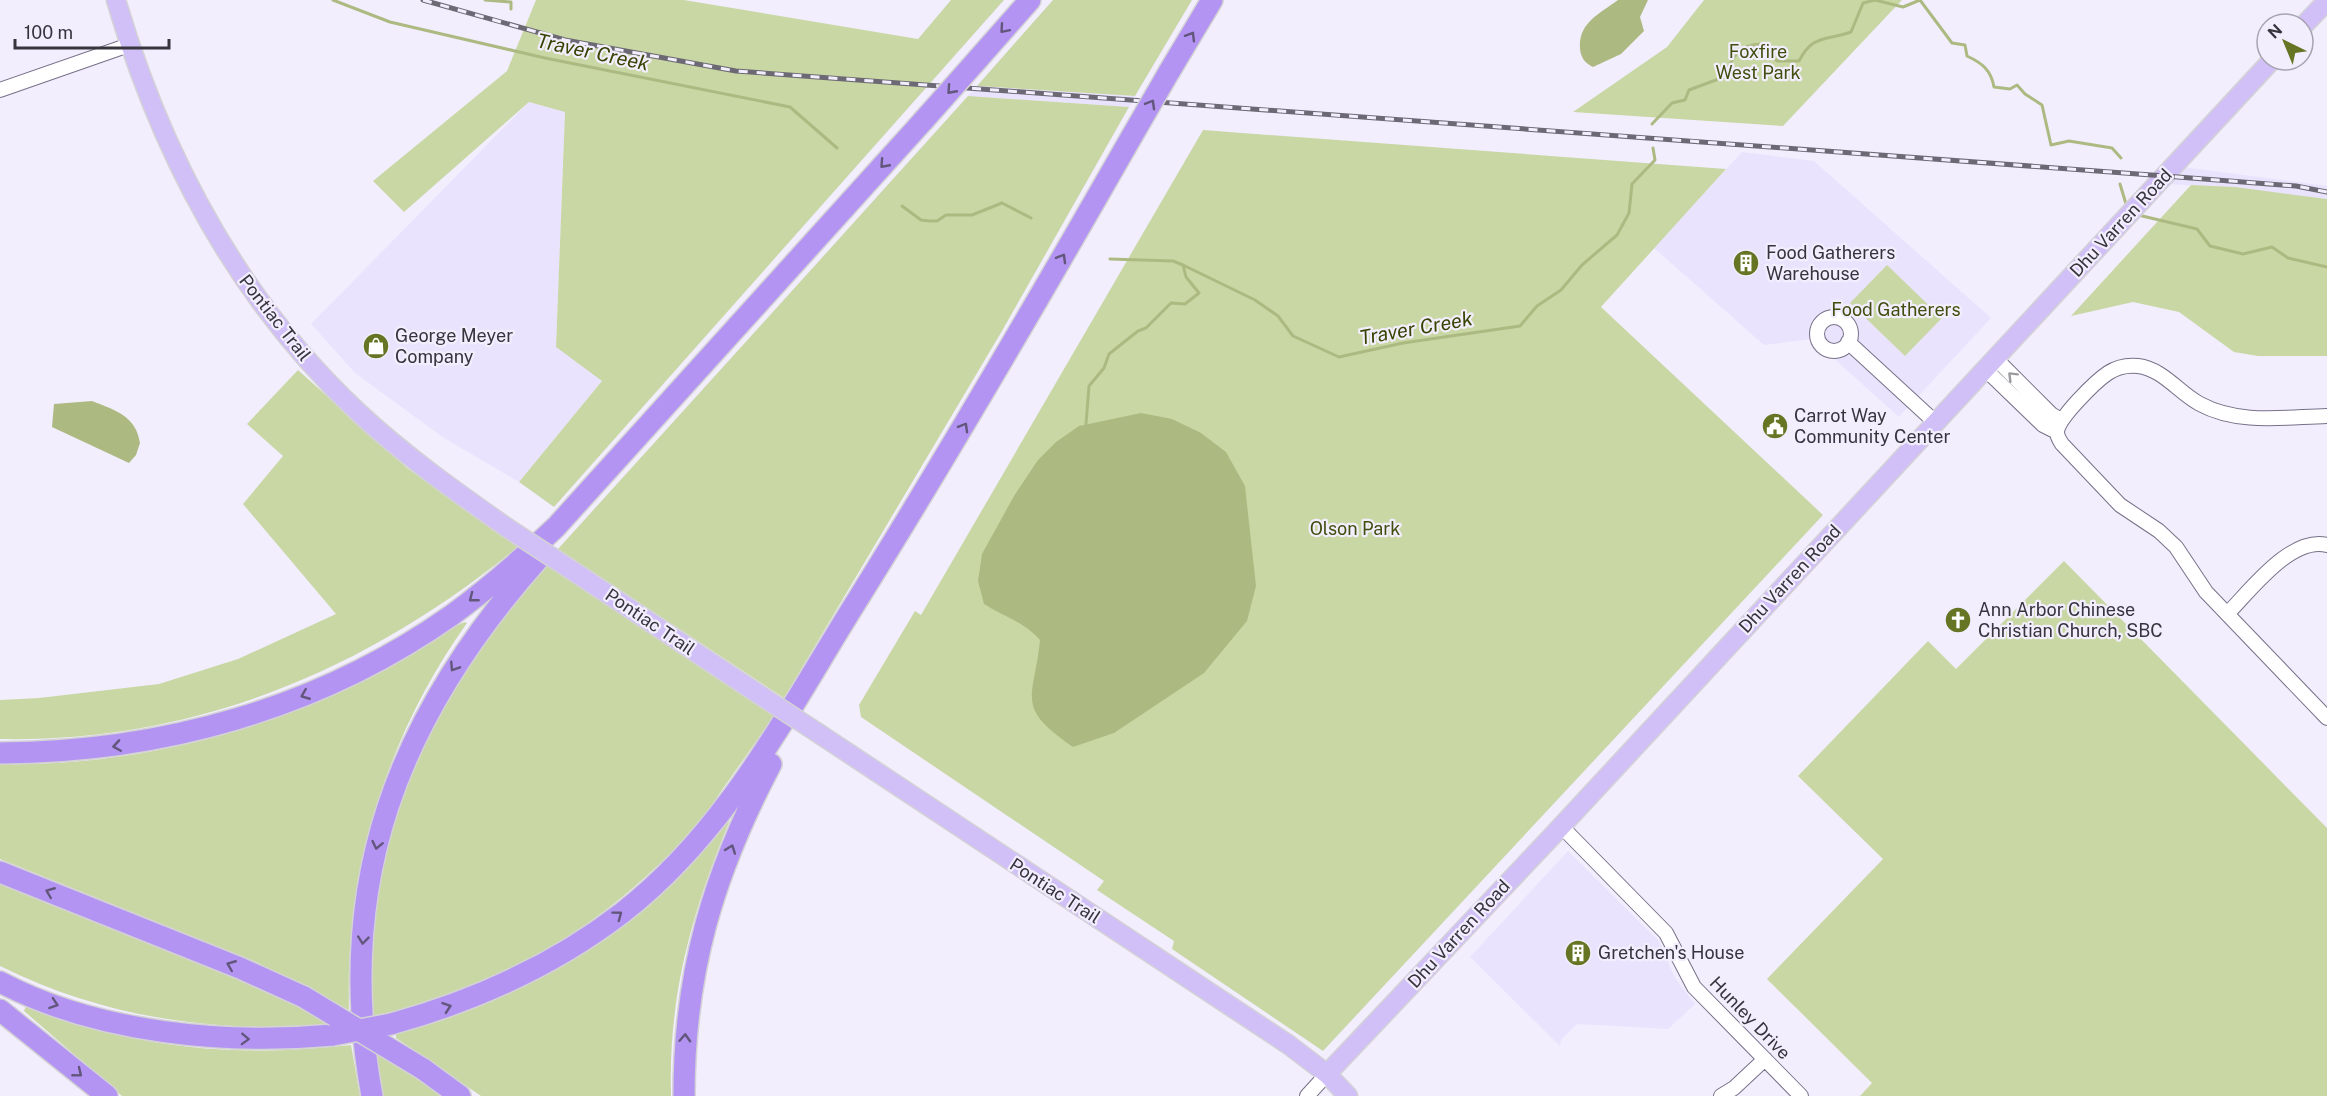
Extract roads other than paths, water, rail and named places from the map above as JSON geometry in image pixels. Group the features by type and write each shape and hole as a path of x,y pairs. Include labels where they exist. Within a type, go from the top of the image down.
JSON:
{"highway":[{"path":"0,753 94,749 175,737 262,712 325,687 412,640 452,615 504,574 556,527 805,253 1030,0"},
{"path":"0,982 63,1007 115,1022 161,1031 243,1039 289,1039 333,1035 391,1024 468,999 511,981 585,939 622,913 705,834 760,760 934,477 1212,0"},
{"path":"372,1096 360,997 369,885 380,832 399,771 427,714 452,669 528,571 721,356 805,253"},
{"path":"684,1096 687,1011 697,957 711,902 736,835 772,762 863,610 934,477"},
{"path":"0,872 240,968 304,997 423,1069 459,1096"},
{"path":"0,1010 107,1096"}],"main road":[{"name":"Pontiac Trail","path":"116,0 148,99 186,181 215,234 277,325 321,375 379,430 448,486 506,527 1270,1032 1327,1074 1348,1096"},
{"path":"2315,14 2327,1"},
{"name":"Dhu Varren Road","path":"1327,1074 1561,826 2261,72"}],"street":[{"path":"0,90 129,45"},
{"path":"1848,342 1936,423"},
{"path":"1990,364 2030,403 2059,426 2062,444 2120,505 2159,531 2176,547 2206,592 2327,718"},
{"path":"2059,426 2101,378 2114,370 2129,366 2155,371 2191,399 2220,413 2242,418 2327,416"},
{"path":"2227,614 2289,553 2309,543 2327,545"},
{"name":"Hunley Drive","path":"1561,826 1666,933 1694,987 1801,1096"},
{"path":"1721,1096 1734,1088 1765,1059"},
{"name":"Dhu Varren Road","path":"1307,1096 1327,1074"}],"waterway":[{"name":"Traver Creek","path":"333,0 390,22 545,58 790,107 837,148"},
{"path":"485,0 511,2 511,9"},
{"name":"Traver Creek","path":"1875,0 1903,7 1920,0 1952,43 1965,45 1967,56 1985,68 1991,76 1994,87 2010,89 2017,85 2025,94 2042,105 2051,145 2069,141 2112,148 2121,158"},
{"name":"Traver Creek","path":"1652,124 1672,103 1685,100 1689,90 1724,77 1733,58 1746,47 1761,44 1777,61 1799,61 1809,46 1815,42 1851,32 1863,3 1875,0"},
{"name":"Traver Creek","path":"1110,259 1173,261 1183,265 1255,300 1278,316 1293,336 1339,357 1403,343 1520,326 1537,306 1561,290 1582,265 1617,235 1629,213 1632,184 1655,160 1653,148"},
{"name":"Traver Creek","path":"2120,184 2126,204"},
{"name":"Traver Creek","path":"902,206 921,220 930,221 937,221 946,215 972,215 1002,203 1031,218"},
{"name":"Traver Creek","path":"2138,215 2197,229 2210,246 2243,254 2272,247 2288,258 2327,267"},
{"path":"1086,424 1089,386 1104,368 1109,354 1138,331 1146,328 1171,303 1185,304 1199,293 1186,277 1183,265"}],"railway":[{"path":"423,0 565,40 736,71 2165,176 2296,186 2327,192"}],"place":[{"name":"Food Gatherers Warehouse","path":"1746,263"},
{"name":"George Meyer Company","path":"376,346"},
{"name":"Carrot Way Community Center","path":"1775,426"},
{"name":"Ann Arbor Chinese Christian Church, SBC","path":"1958,620"},
{"name":"Gretchen's House","path":"1578,953"}],"park label":[{"name":"Foxfire West Park","path":"1758,62"},
{"name":"Food Gatherers","path":"1896,310"},
{"name":"Olson Park","path":"1355,529"}]}
